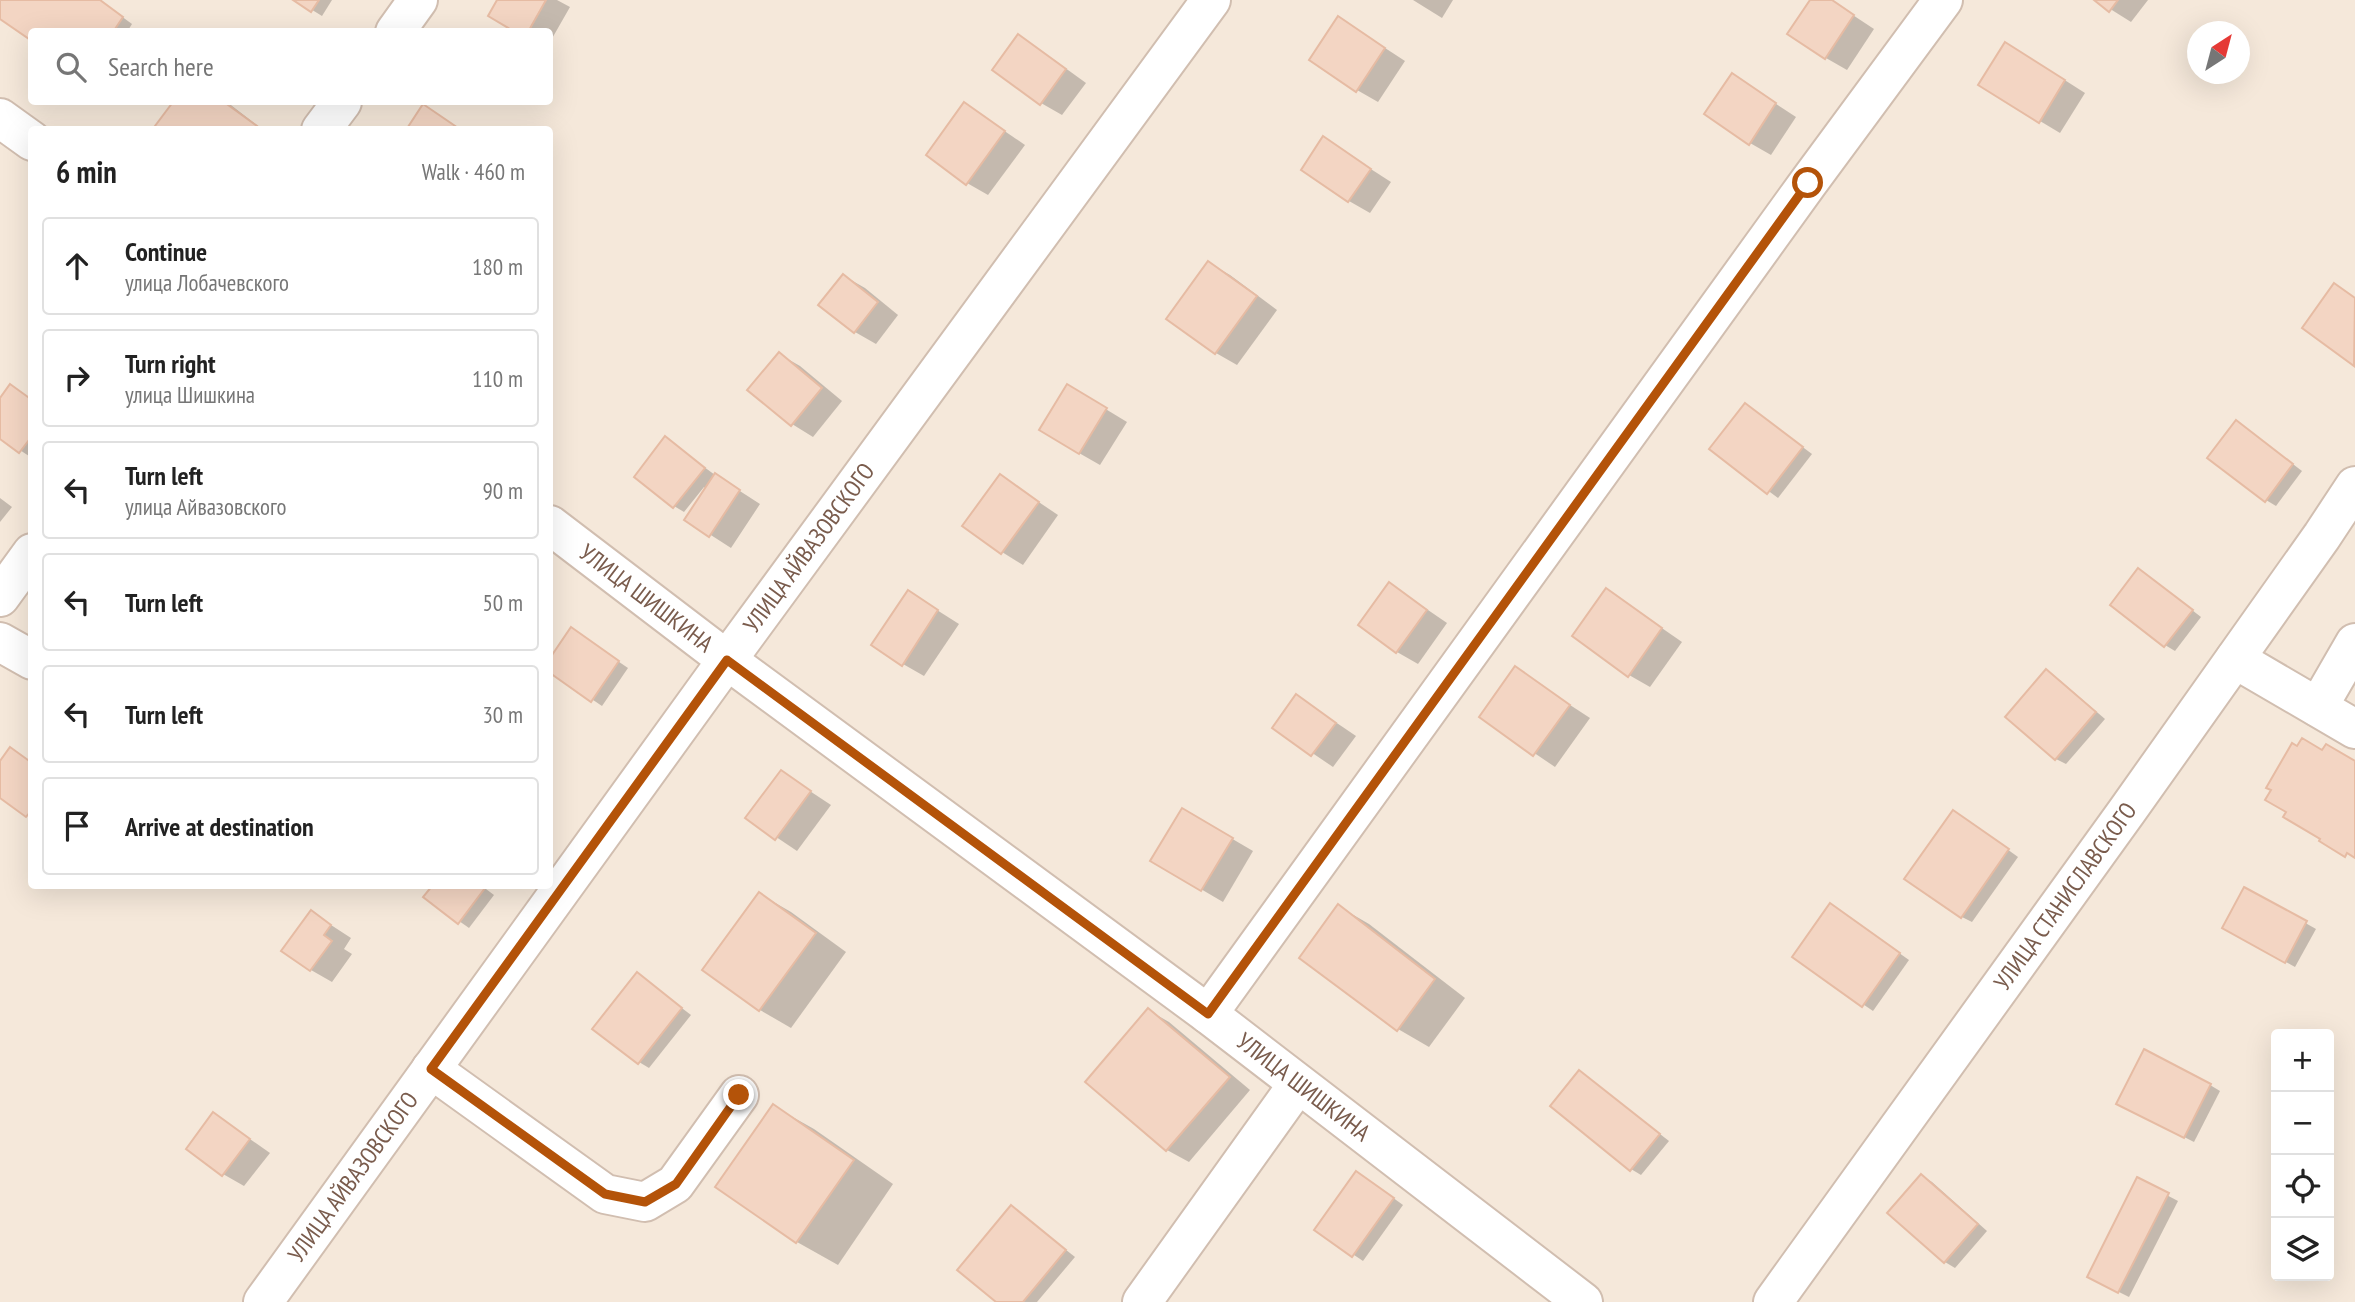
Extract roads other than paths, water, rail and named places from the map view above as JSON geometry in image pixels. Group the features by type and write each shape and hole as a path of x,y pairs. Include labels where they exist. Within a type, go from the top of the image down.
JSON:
{"street":[{"path":"397,28 418,0"},
{"name":"УЛИЦА АЙВАЗОВСКОГО","path":"263,1302 727,660 1211,0"},
{"path":"1208,1014 1791,205 1943,0"},
{"path":"324,126 340,105"},
{"path":"0,118 28,138"},
{"name":"УЛИЦА СТАНИСЛАВСКОГО","path":"1773,1302 2235,659 2355,486"},
{"name":"УЛИЦА ШИШКИНА","path":"553,527 727,660 1208,1014 1583,1302"},
{"path":"0,597 28,558"},
{"path":"0,642 28,658"},
{"path":"2318,707 2355,643"},
{"path":"2235,659 2355,729"},
{"path":"431,1069 605,1194 645,1202 676,1184 739,1095"},
{"path":"1142,1302 1298,1084"}]}
